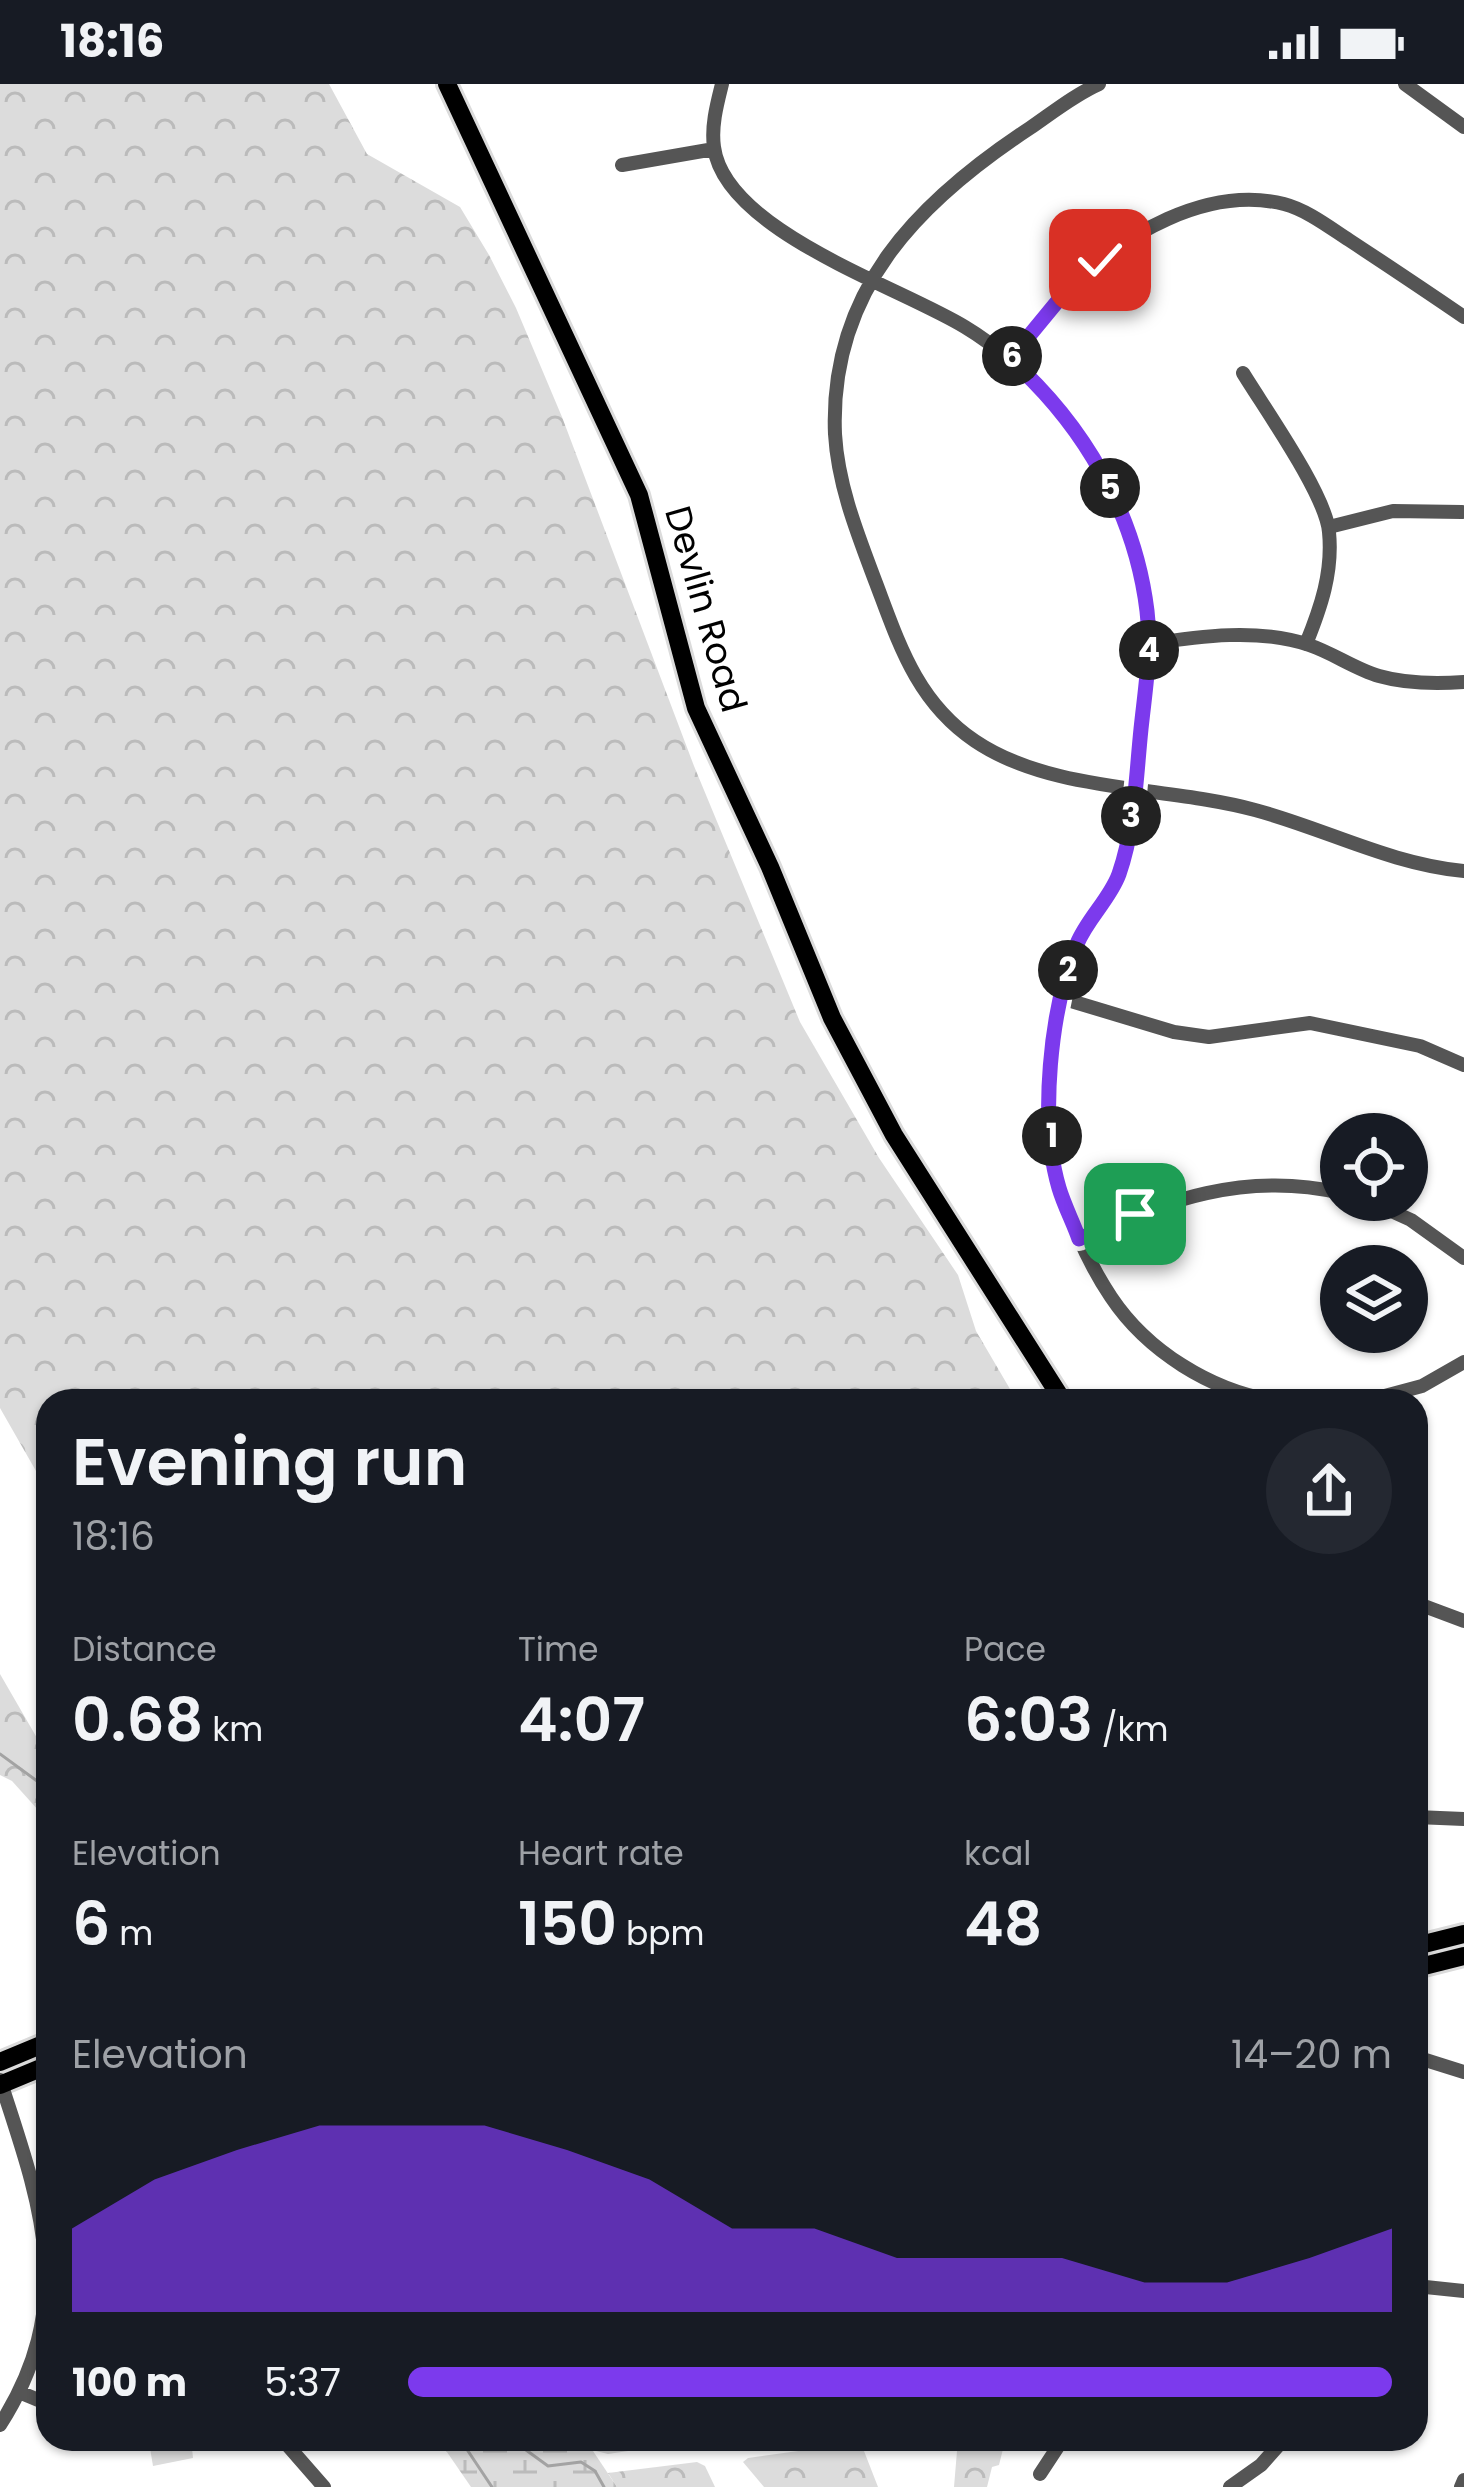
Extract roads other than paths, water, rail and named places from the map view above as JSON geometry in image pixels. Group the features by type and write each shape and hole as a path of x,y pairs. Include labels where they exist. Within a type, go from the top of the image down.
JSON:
{"main road":[{"name":"Devlin Road","path":"448,84 639,495 696,708 770,867 814,980 872,1097 1055,1389"},
{"name":"Devlin Road","path":"980,1274 1007,1332 1042,1389"},
{"path":"1428,1943 1464,1934"},
{"path":"1428,1965 1464,1956"},
{"path":"0,2062 36,2047"},
{"path":"0,2083 36,2070"}],"street":[{"path":"722,84 714,149 740,198 760,216 965,327 1010,359 1064,415 1117,502 1134,548 1147,609 1149,644 1137,788 1118,877 1077,944 1061,998 1050,1120 1058,1186 1092,1268 1119,1309 1159,1349 1208,1380 1237,1389"},
{"path":"1099,84 982,159 917,216 872,279 842,358 835,435 841,478 895,639 916,681 946,718 1009,762 1254,810 1386,857 1464,871"},
{"path":"1405,84 1464,127"},
{"path":"622,165 714,149"},
{"path":"1010,359 1066,291 1116,250 1170,218 1210,205 1252,200 1287,204 1321,221 1464,317"},
{"path":"1243,373 1318,499 1329,527 1329,572 1306,644"},
{"path":"1329,527 1394,511 1462,512"},
{"path":"1149,644 1200,636 1258,637 1306,644 1378,676 1414,683 1464,682"},
{"path":"1061,998 1174,1032 1209,1037 1310,1023 1420,1046 1464,1065"},
{"path":"1079,1239 1205,1190 1263,1183 1320,1188"},
{"path":"1413,1221 1464,1258"},
{"path":"1411,1389 1464,1362"},
{"path":"1428,1608 1464,1621"},
{"path":"1428,1818 1464,1819"},
{"path":"1428,2061 1464,2072"},
{"path":"0,2083 36,2173"},
{"path":"1428,2287 1464,2291"},
{"path":"0,2425 19,2392 36,2344"},
{"path":"19,2392 36,2399"},
{"path":"292,2451 324,2487"},
{"path":"1040,2474 1055,2451"},
{"path":"1230,2487 1273,2451"}],"waterway":[{"path":"0,1754 36,1780"},
{"path":"468,2451 492,2487"},
{"path":"527,2451 548,2466 581,2462 595,2471 604,2487"}]}
